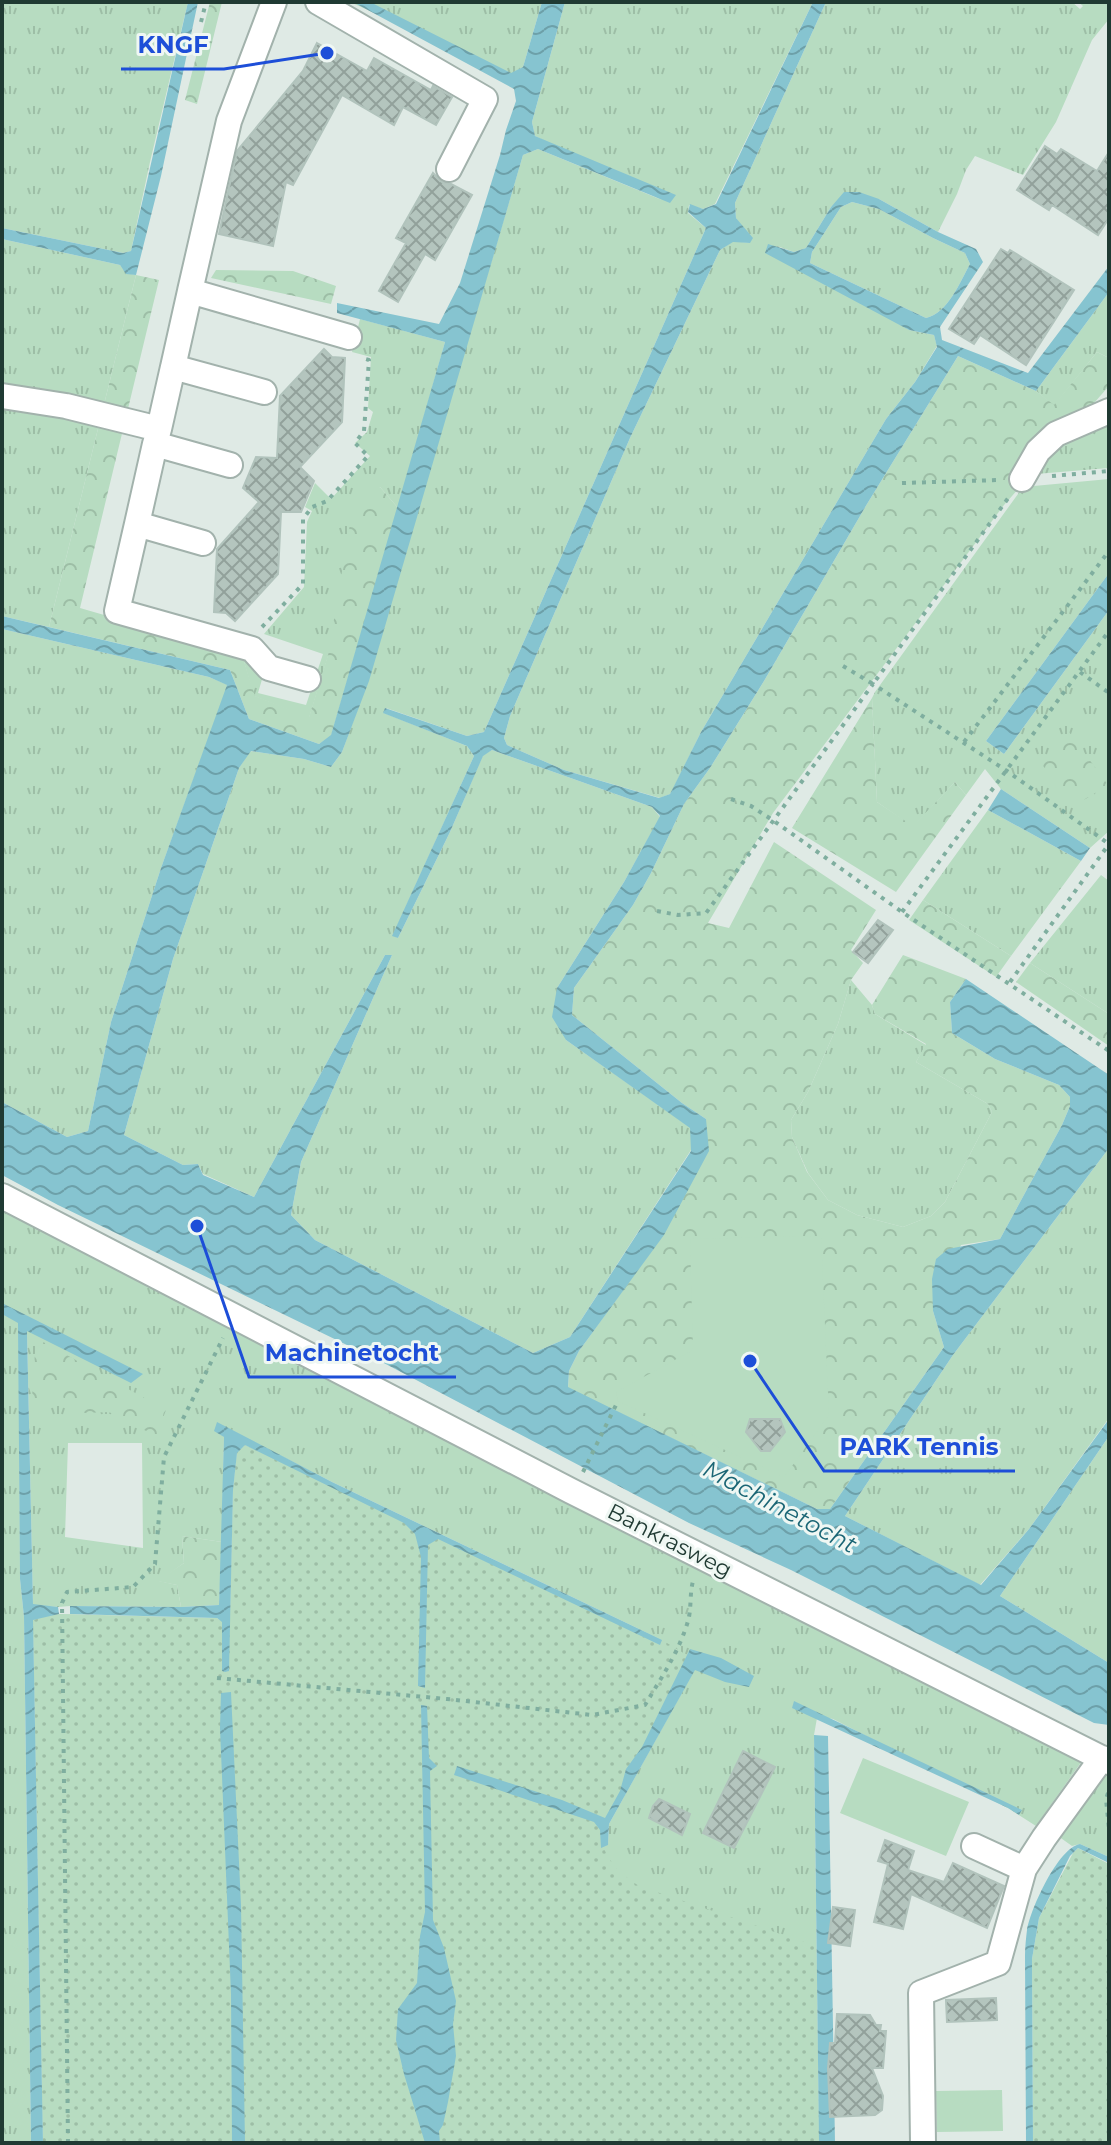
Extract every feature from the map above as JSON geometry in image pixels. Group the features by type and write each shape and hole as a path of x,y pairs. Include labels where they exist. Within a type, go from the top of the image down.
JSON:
{"street":[{"path":"274,2 229,121 117,611 252,649 269,668 308,679"},
{"path":"318,2 485,99 449,169"},
{"path":"190,291 349,337"},
{"path":"173,367 264,392"},
{"path":"2,396 66,406 157,436 230,465"},
{"path":"1022,479 1038,451 1056,434 1109,411"},
{"path":"137,524 203,543"},
{"name":"Bankrasweg","path":"2,1196 571,1491 1106,1760"},
{"path":"923,2143 921,1993 998,1963 1024,1869 1044,1838 1106,1760"},
{"path":"974,1846 1024,1869"}],"path":[{"path":"201,22 206,2"},
{"path":"252,649 257,633 303,584 303,519 312,507 327,501 368,456 355,443 364,431 369,360 349,354 349,337"},
{"path":"657,911 678,915 706,913 1022,479"},
{"path":"964,742 1109,551"},
{"path":"902,912 1109,631"},
{"path":"843,666 964,742 1109,844 1010,983"},
{"path":"1080,672 1109,693"},
{"path":"731,799 751,806 774,821 902,912 1109,1051"},
{"path":"68,2143 62,1603 67,1592 133,1587 155,1564 164,1457 234,1315"},
{"path":"583,1474 618,1401"},
{"path":"217,1678 592,1715 645,1705 681,1645 690,1616 691,1589 703,1556"},
{"path":"1109,1791 1106,1799 1109,1829"}],"green space":[{"path":"2,2 188,2 131,251 123,253 2,228"},
{"path":"210,2 222,2 197,104 185,100"},
{"path":"350,2 542,2 523,67 511,74"},
{"path":"565,2 813,2 715,204 703,209 689,205 688,213 706,228 484,732 467,736 386,708 384,713 467,746 474,756 393,935 398,938 450,832 483,755 492,750 652,807 660,817 624,882 557,988 566,1040 691,1128 691,1150 570,1337 533,1353 315,1240 291,1215 301,1162 392,955 385,955 254,1197 203,1174 198,1164 183,1165 124,1135 173,959 239,768 250,751 304,759 331,767 342,752 361,700 523,155 538,149 662,200 535,136 532,122"},
{"path":"826,2 1072,2 1080,9 1083,6 1078,2 1109,2 1109,19 1092,40 1056,122 1023,175 975,156 938,232 879,199 840,199 831,207 806,248 794,252 777,246 909,330 934,335 937,346 915,382 886,419 701,732 670,794 660,798 564,770 507,745 504,738 510,716 630,438 720,250 733,241 750,243 736,218 735,203"},
{"path":"852,202 879,209 965,253 970,264 941,310 926,318 810,263 812,252 841,207"},
{"path":"2,239 120,265 126,273 136,275 49,627 2,616"},
{"path":"216,270 293,271 336,286 331,304 211,278"},
{"path":"136,275 159,280 80,608 242,655 255,696 309,717 328,655 351,518 380,487 398,508 331,736 319,744 249,719 230,670 49,627"},
{"path":"1109,292 1109,358 1097,352 1054,406 1036,391"},
{"path":"360,319 445,342 398,508 380,487 309,718 254,696 242,655 263,676 258,693 306,705 323,654 264,634 304,587 307,522 312,511 305,507 315,483 331,499 370,456 355,443 367,432 373,412 368,408 371,357 352,352"},
{"path":"1097,352 1109,358 1109,386 1004,505 773,813 708,923 729,928 774,842 876,910 851,950 863,963 851,980 838,1024 808,1092 791,1120 792,1137 807,1172 828,1200 857,1215 903,1227 931,1216 945,1202 992,1112 988,1104 916,1062 926,1044 875,1014 872,1005 903,955 966,979 950,1002 952,1033 995,1059 1059,1085 1070,1097 1070,1106 1062,1125 1000,1239 961,1245 933,1311 944,1347 830,1509 817,1509 568,1388 569,1371 579,1351 663,1235 706,1119 572,1015 574,988 633,905 684,804 764,681 958,356 1036,391 1054,405"},
{"path":"1109,418 1109,468 1036,474 1070,435"},
{"path":"1109,479 1109,573 986,741 1004,754 1109,610 1109,831 1090,848 1001,789 985,769 966,795 955,782 913,827 877,802 872,698 875,692 1023,487"},
{"path":"2,629 209,677 228,685 161,868 111,1022 88,1131 67,1137 2,1102"},
{"path":"872,698 877,802 913,826 955,782 966,795 896,892 792,828"},
{"path":"1069,732 1108,785 1079,803 1042,765"},
{"path":"988,810 1081,861 1011,956 923,900"},
{"path":"1101,875 1109,881 1109,1014 1030,963"},
{"path":"923,900 1011,956 996,977 909,920"},
{"path":"1030,963 1109,1014 1109,1046 1016,982"},
{"path":"851,980 872,1005 875,1014 926,1045 916,1062 988,1104 992,1112 945,1202 931,1216 903,1227 857,1215 828,1200 808,1173 792,1137 791,1120 808,1092 838,1024"},
{"path":"1109,1148 1109,1418 1029,1529 980,1585 845,1516 953,1355"},
{"path":"2,1207 1082,1761 1036,1826 1008,1808 833,1719 801,1712 817,1718 814,1735 819,2143 43,2143 33,1619 59,1614 217,1618 222,1622 229,1671 233,1490 237,1453 245,1445 662,1640 332,1482 217,1423 224,1437 222,1542 182,1536 184,1563 159,1581 177,1585 181,1607 33,1605 27,1331 19,1323 20,1579 24,1617 31,2143 2,2143","holes":["68,1443 142,1443 143,1548 65,1537","695,1669 609,1824 608,1844 600,1830"]},
{"path":"821,1236 829,1415 784,1477 618,1401 616,1392 693,1350 690,1239"},
{"path":"36,1338 166,1410 156,1436 109,1412 85,1413 46,1385 31,1412"},
{"path":"1109,1436 1109,1663 1000,1596"},
{"path":"245,1445 660,1645 662,1640 690,1657 600,1830 601,1839 612,1862 639,1886 816,1946 819,2143 43,2143 33,1620 57,1614 230,1620 233,1490 237,1452"},
{"path":"182,1536 222,1542 219,1605 181,1607 177,1585 157,1581 184,1563"},
{"path":"863,1758 969,1802 946,1856 840,1813"},
{"path":"1106,1773 1109,1774 1109,1857 1080,1844 1072,1846 1058,1836"},
{"path":"1078,1848 1109,1864 1109,2143 1033,2143 1032,1959 1039,1918"},
{"path":"1002,2090 1003,2131 937,2132 936,2091"}],"water":[{"path":"188,2 198,2 161,176 136,275 126,274 120,265 2,239 2,228 123,253 131,251"},
{"path":"353,2 370,2 511,73 523,67 542,2 565,2 532,122 535,136 676,195 670,203 538,149 523,155 369,681 342,752 331,767 304,759 251,751 239,768 173,959 124,1135 183,1165 198,1164 203,1175 254,1197 385,955 392,955 301,1162 291,1215 315,1240 533,1353 570,1337 691,1151 690,1128 566,1040 552,1017 557,988 624,882 660,816 652,807 492,750 483,756 398,938 392,936 474,756 467,746 383,713 385,708 467,736 484,732 706,228 688,212 690,204 703,209 716,204 813,2 826,2 735,203 736,218 753,238 750,243 733,242 720,250 630,438 510,716 504,738 507,745 564,770 659,798 670,794 701,732 886,419 937,347 934,335 909,330 765,253 768,244 794,252 806,248 844,192 859,192 879,199 976,249 983,262 940,327 942,340 1028,373 1109,266 1109,292 1036,391 958,356 764,681 684,804 633,905 574,988 572,1015 706,1119 709,1151 664,1235 579,1351 569,1371 568,1387 817,1509 830,1509 944,1347 933,1311 932,1279 936,1259 948,1249 1000,1239 1070,1106 1070,1097 1059,1085 995,1059 952,1033 950,1002 966,979 1109,1075 1109,1148 953,1355 845,1516 981,1585 1029,1529 1109,1419 1109,1436 1000,1596 1109,1663 1109,1725 1094,1723 791,1570 689,1523 380,1361 2,1175 2,1102 67,1137 88,1131 111,1022 161,868 227,685 209,677 2,629 2,616 230,670 249,719 319,744 331,735 445,342 337,313 337,303 439,324 460,283 516,101 514,89","holes":["852,202 879,209 965,253 970,264 952,296 934,315 926,318 810,263 812,252 841,207"]},
{"path":"1109,573 1109,610 1004,754 986,741"},
{"path":"1001,789 1090,848 1081,861 988,810"},
{"path":"2,1303 143,1374 131,1383 27,1331 33,1604 58,1607 59,1614 33,1620 43,2143 31,2143 18,1323 2,1314"},
{"path":"217,1422 332,1482 662,1640 660,1645 438,1539 428,1545 425,1688 418,1686 421,1557 415,1534 404,1523 245,1445 237,1453 233,1490 229,1671 222,1671 222,1622 217,1618 70,1614 70,1606 219,1605 224,1437 214,1431"},
{"path":"690,1649 721,1658 754,1676 749,1687 725,1682 695,1670 609,1824 608,1845 601,1848 600,1830 594,1822 454,1775 457,1766 562,1800 605,1818 620,1791 626,1769 642,1747"},
{"path":"231,1692 241,1905 245,2143 232,2143 231,1994 220,1728 221,1693"},
{"path":"794,1701 1022,1810 1019,1815 792,1708"},
{"path":"421,1705 427,1706 429,1758 437,1766 430,1771 433,1920 444,1948 456,2001 453,2024 456,2056 443,2125 439,2131 440,2143 425,2143 396,2040 398,2009 417,1983 425,1912"},
{"path":"814,1735 828,1736 835,2143 819,2143"},
{"path":"1080,1844 1109,1857 1109,1863 1078,1848 1070,1856 1039,1918 1032,1959 1033,2143 1026,2143 1027,1930 1040,1894 1055,1867 1063,1856"}],"building":[{"path":"317,43 367,71 374,58 431,90 433,86 452,97 436,125 403,107 394,125 342,95 293,185 286,182 273,246 219,234 237,151 303,71"},
{"path":"1045,146 1057,154 1061,149 1097,171 1109,152 1109,218 1098,235 1052,205 1049,210 1017,190"},
{"path":"433,173 442,182 472,195 435,260 425,254 398,302 379,291 406,243 396,238"},
{"path":"1001,249 1008,253 1010,250 1074,290 1026,365 980,335 974,344 949,329"},
{"path":"324,349 332,357 345,358 342,422 300,467 314,481 301,512 281,512 278,574 235,621 226,613 214,612 217,549 259,502 243,488 256,457 277,458 280,396"},
{"path":"878,920 893,930 868,963 853,952"},
{"path":"750,1419 780,1419 785,1432 770,1451 761,1451 746,1432"},
{"path":"743,1751 775,1767 734,1848 703,1833"},
{"path":"659,1799 690,1814 682,1835 649,1818"},
{"path":"885,1840 914,1851 908,1870 944,1882 953,1863 1004,1886 987,1928 911,1894 903,1929 874,1922 888,1864 878,1861"},
{"path":"833,1907 855,1910 850,1946 828,1943"},
{"path":"996,1998 997,2020 947,2022 946,2000"},
{"path":"837,2014 870,2015 876,2025 881,2025 880,2031 886,2031 883,2068 872,2068 883,2096 882,2110 875,2115 830,2117 828,2068 830,2043 835,2043"}],"place":[{"name":"KNGF","path":"327,53"},
{"name":"Machinetocht","path":"197,1226"},
{"name":"PARK Tennis","path":"750,1361"}]}
